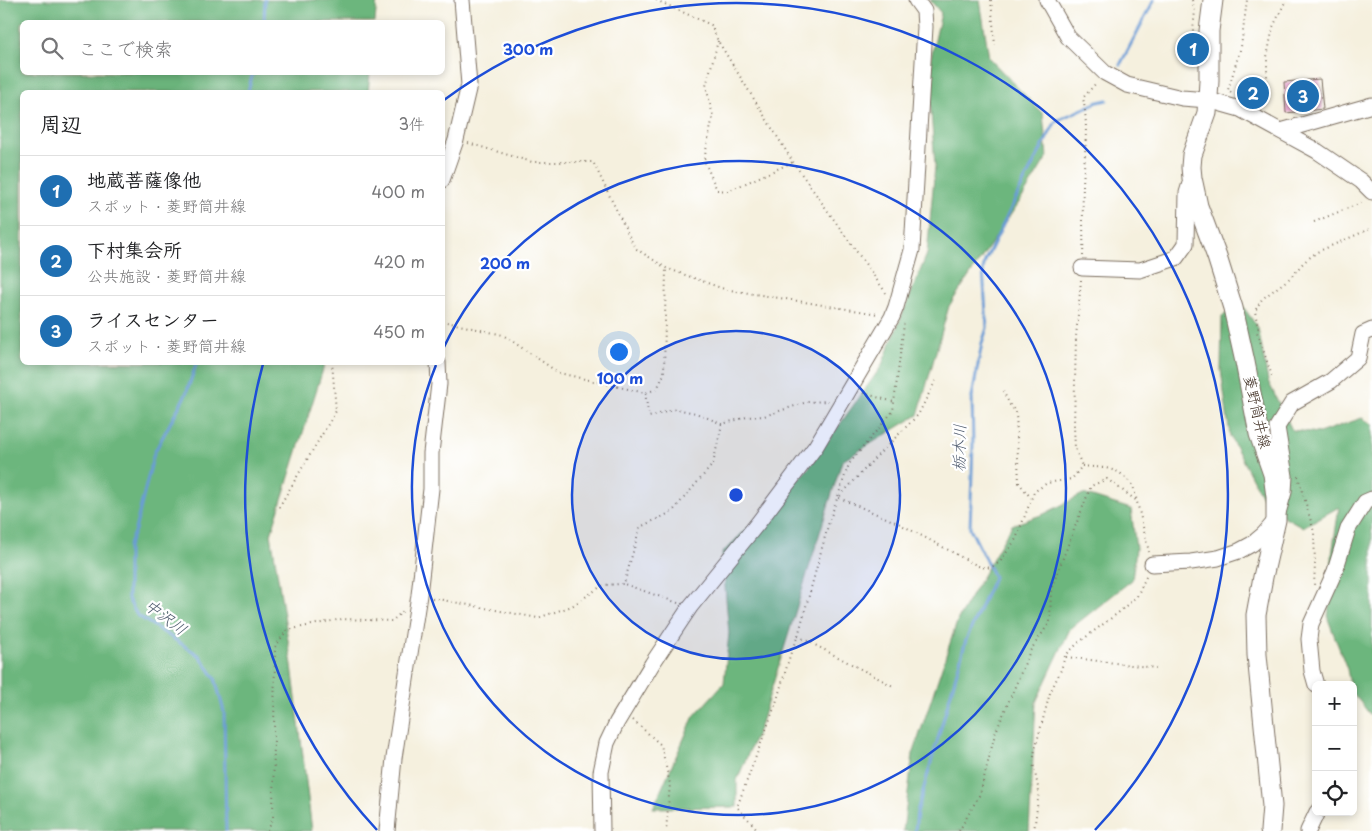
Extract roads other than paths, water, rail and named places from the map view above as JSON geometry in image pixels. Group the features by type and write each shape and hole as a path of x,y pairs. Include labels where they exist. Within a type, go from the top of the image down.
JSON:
{"main road":[{"name":"菱野筒井線","path":"1212,0 1209,31 1207,113 1192,154 1191,167 1198,206 1233,308 1260,434 1273,474 1276,497 1276,520 1256,615 1257,655 1272,806 1270,831"}],"street":[{"path":"445,171 456,140 469,85 462,0"},
{"path":"602,831 601,772 606,743 617,722 652,664 690,608 816,446 845,395 897,314 912,250 925,27 924,11 916,0"},
{"path":"1047,0 1068,37 1105,73 1132,87 1182,98 1208,100 1240,109 1318,151 1361,181 1368,197"},
{"path":"1281,131 1372,105"},
{"path":"1082,268 1140,270 1176,258 1186,244 1187,193 1192,178"},
{"path":"1152,564 1191,562 1218,558 1252,544 1264,534 1276,520 1284,492 1285,476 1277,427 1292,403 1331,381 1358,358 1363,334 1372,330"},
{"path":"387,831 394,758 419,595 431,489 431,453 439,384 438,365"},
{"path":"1315,681 1309,639 1311,624 1335,571 1348,529 1365,502 1372,499"},
{"path":"1308,831 1315,816"}],"waterway":[{"name":"中沢川","path":"264,20 265,0"},
{"name":"栃木川","path":"1120,65 1154,0"},
{"name":"中沢川","path":"248,90 252,75"},
{"name":"栃木川","path":"915,831 917,812 966,640 994,577 970,528 973,445 972,397 982,343 987,328 983,270 985,261 1056,121 1098,102 1107,100"},
{"name":"中沢川","path":"196,365 186,394 154,453 135,530 128,547 128,599 137,615 200,656 215,678 224,712 226,831"}],"place":[{"name":"地蔵菩薩像他","path":"1193,49"},
{"name":"下村集会所","path":"1253,93"},
{"name":"ライスセンター","path":"1303,96"}]}
